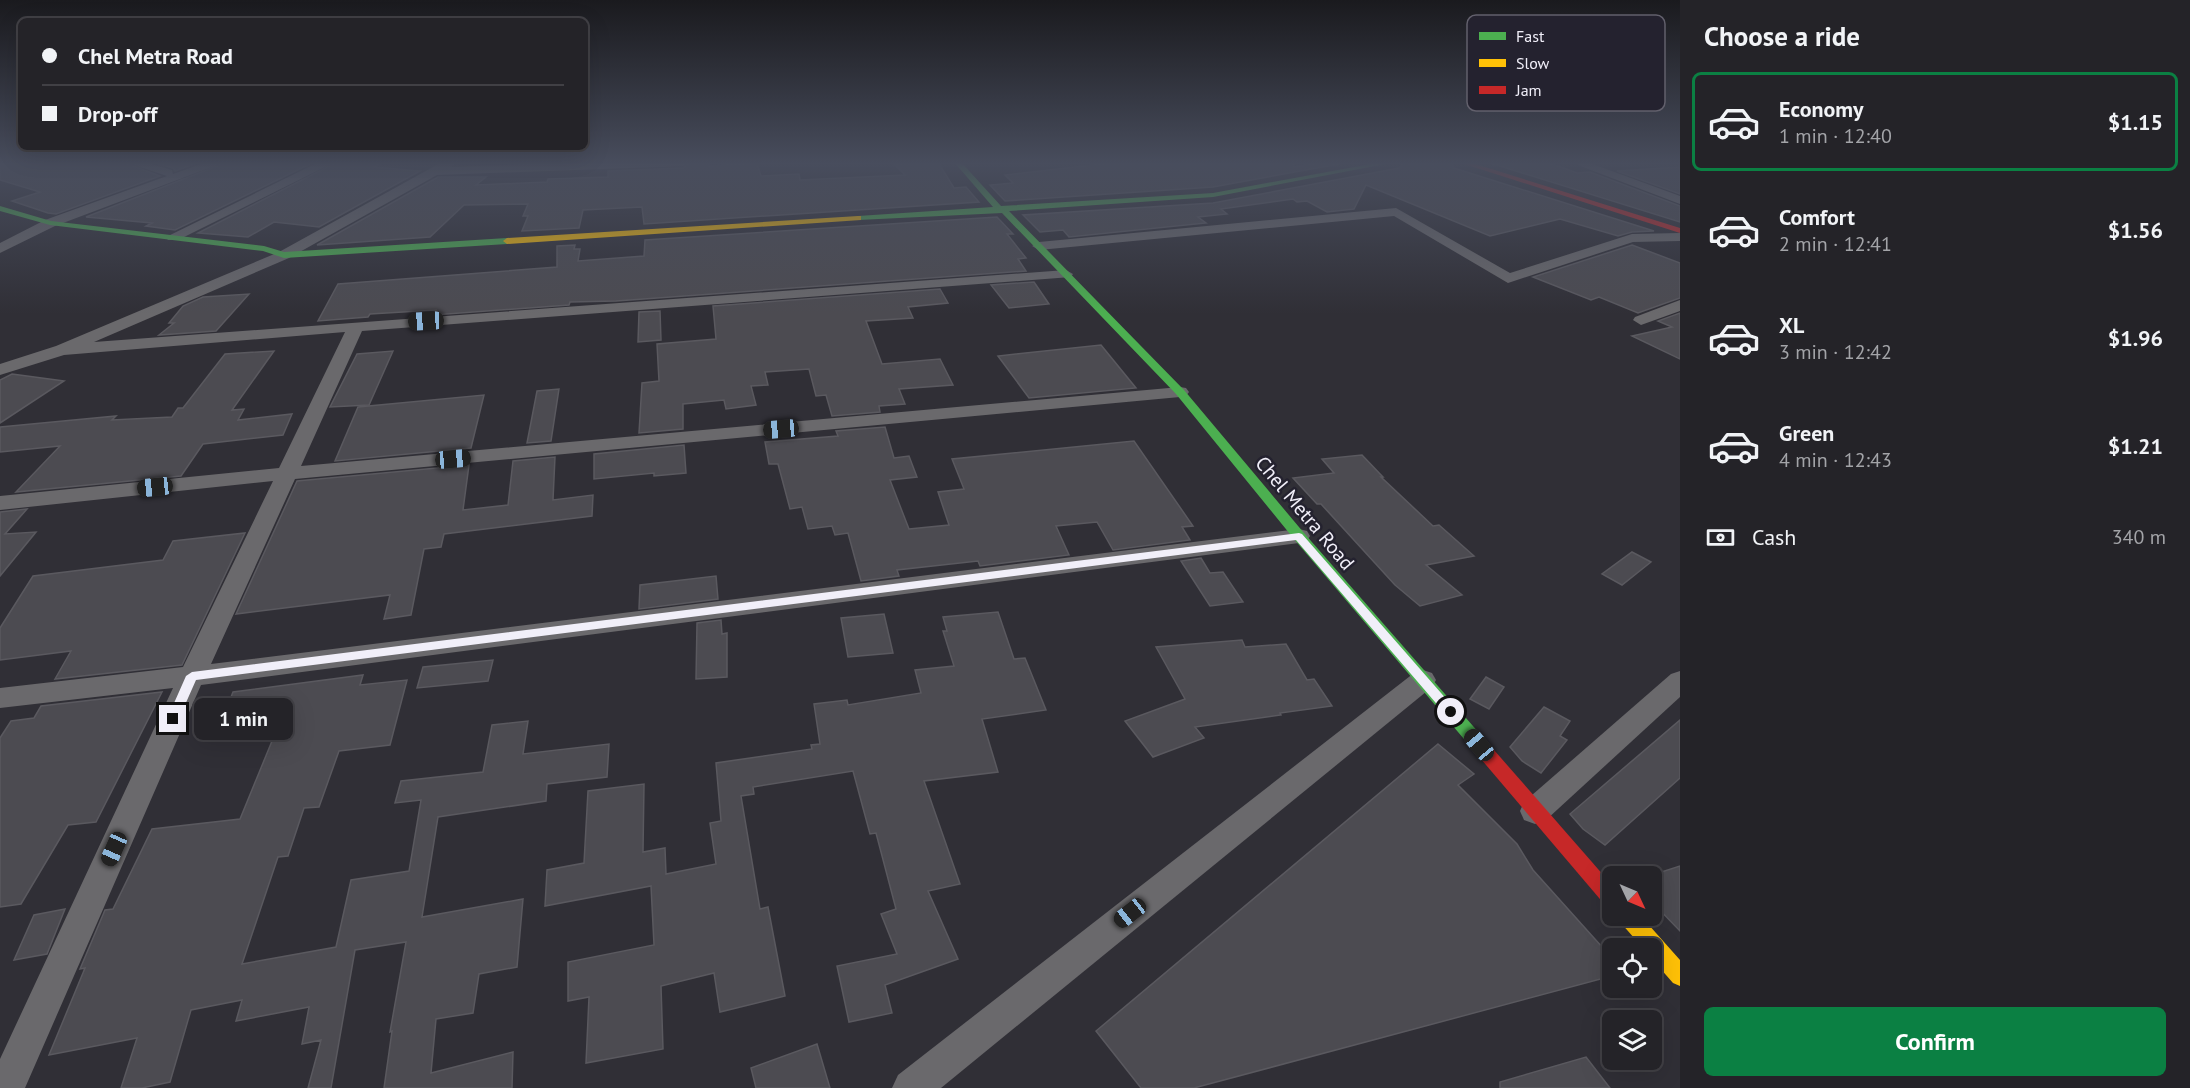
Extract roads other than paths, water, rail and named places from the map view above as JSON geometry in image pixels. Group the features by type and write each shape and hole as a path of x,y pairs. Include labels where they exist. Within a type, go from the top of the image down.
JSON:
{"street":[{"path":"18,213 50,223 264,249 284,255 940,213"},
{"path":"0,249 50,223 78,213"},
{"path":"173,237 223,213"},
{"path":"0,370 62,350 284,255 359,213"},
{"name":"Chel Metra Road","path":"1007,213 1180,392 1299,536 1602,888"},
{"path":"1039,246 1388,213"},
{"path":"1397,213 1508,278 1632,238 1680,237"},
{"path":"1622,213 1680,231"},
{"path":"62,350 1066,274"},
{"path":"1641,320 1680,305"},
{"path":"6,1088 192,676 356,326"},
{"path":"0,503 288,474 1180,392"},
{"path":"0,698 192,676 1299,536"},
{"path":"911,1088 1423,680"},
{"path":"1535,811 1680,681"},
{"path":"1637,926 1680,976"}]}
